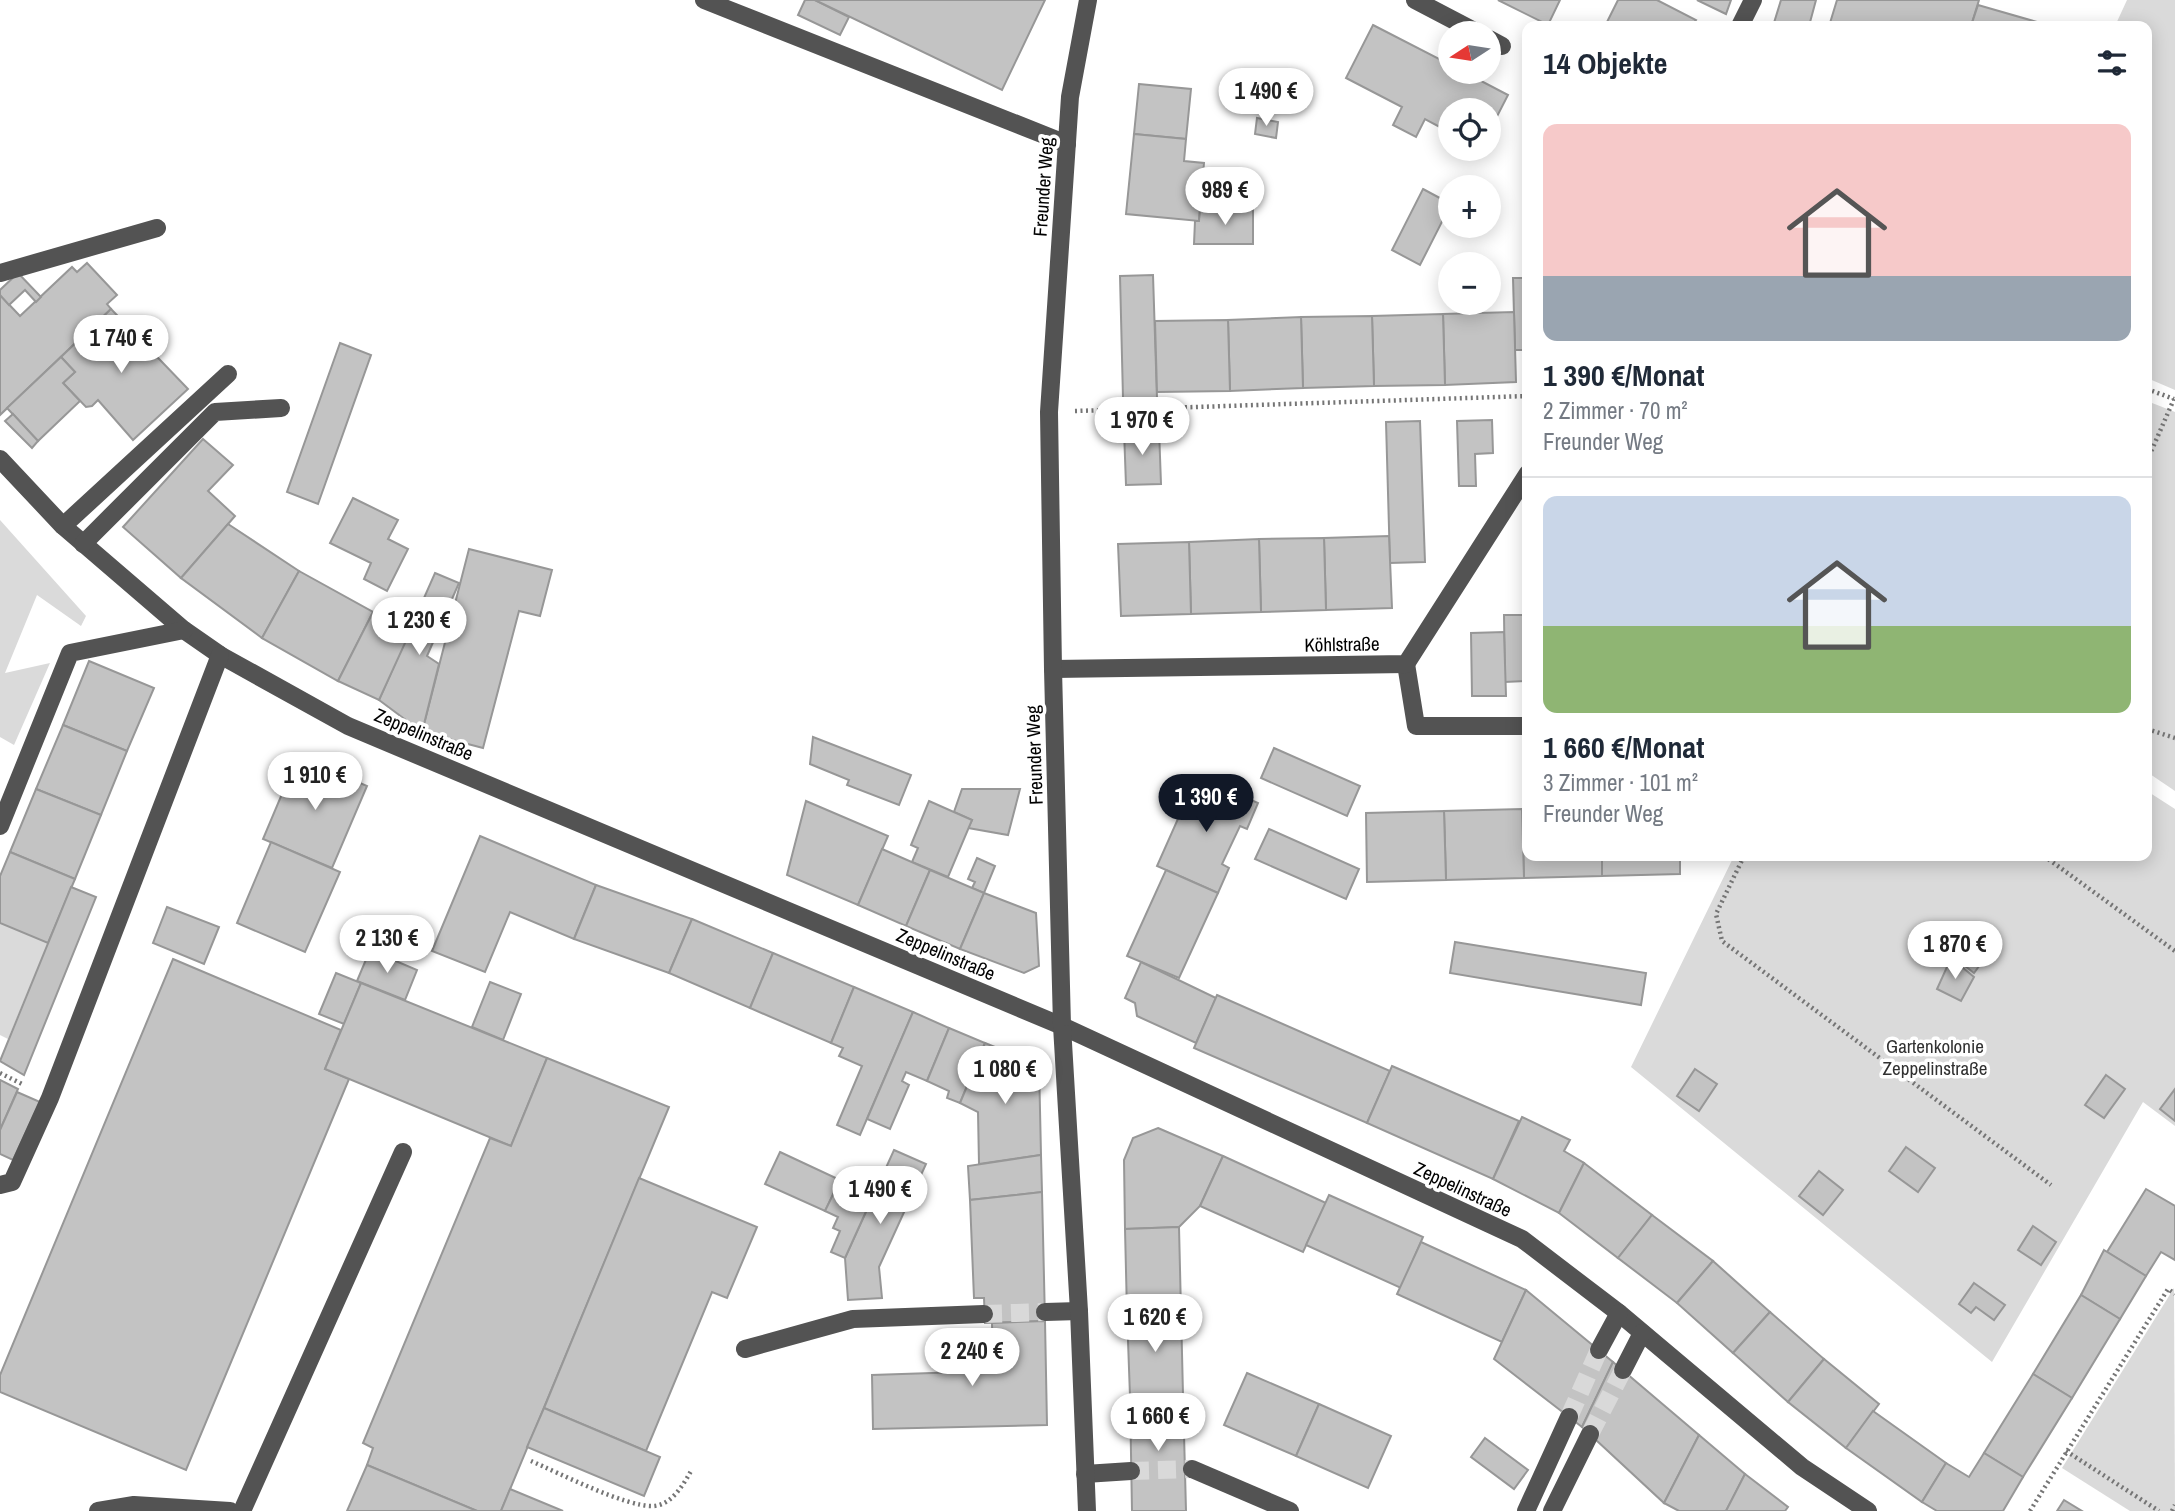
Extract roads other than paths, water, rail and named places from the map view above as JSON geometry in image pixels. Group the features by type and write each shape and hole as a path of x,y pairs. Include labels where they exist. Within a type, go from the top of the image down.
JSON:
{"street":[{"path":"704,0 1067,144"},
{"name":"Freunder Weg","path":"1087,1511 1079,1311 1062,1026 1049,412 1070,97 1088,0"},
{"path":"1415,0 1455,21"},
{"path":"1743,21 1754,0"},
{"path":"0,273 157,228"},
{"path":"63,526 228,374"},
{"path":"82,544 215,412 281,408"},
{"name":"Zeppelinstraße","path":"0,459 82,544 184,629 220,655 348,726 1062,1026 1522,1239 1619,1312 1802,1467 1868,1511"},
{"name":"Köhlstraße","path":"1053,669 1406,664 1522,482"},
{"path":"0,827 70,653 184,629"},
{"path":"0,1185 12,1182 50,1098 220,655"},
{"path":"1406,664 1416,726 1522,726"},
{"path":"242,1511 403,1152"},
{"path":"1045,1312 1079,1311"},
{"path":"1599,1350 1619,1312"},
{"path":"745,1349 853,1319 984,1314"},
{"path":"1623,1370 1642,1333"},
{"path":"1526,1511 1569,1417"},
{"path":"1552,1511 1590,1434"},
{"path":"1192,1469 1290,1511"},
{"path":"1085,1474 1131,1471"},
{"path":"98,1511 134,1505 230,1511"}],"tunnel":[{"path":"984,1314 1045,1312"},
{"path":"1569,1417 1599,1350"},
{"path":"1590,1434 1623,1370"},
{"path":"1131,1471 1192,1469"}],"park label":[{"name":"Gartenkolonie Zeppelinstraße","path":"1935,1057"}]}
